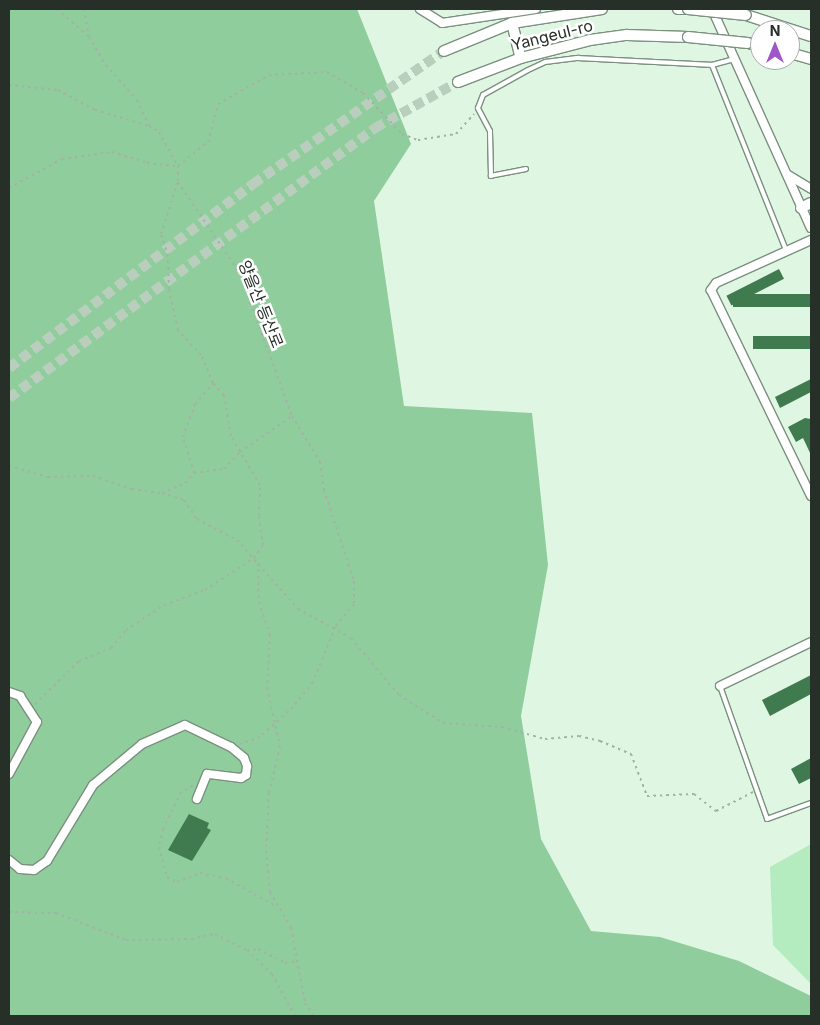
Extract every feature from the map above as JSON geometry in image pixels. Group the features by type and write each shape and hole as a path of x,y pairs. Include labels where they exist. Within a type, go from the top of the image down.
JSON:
{"street":[{"path":"420,9 442,23 536,9"},
{"name":"Yangeul-ro","path":"444,51 512,23 602,9"},
{"path":"678,9 746,15 811,36"},
{"path":"712,9 719,20 811,228"},
{"path":"719,20 721,9"},
{"path":"512,23 521,58"},
{"name":"Yangeul-ro","path":"458,82 521,58 608,37 688,37 750,44"},
{"path":"788,175 811,190"},
{"path":"801,208 811,203"},
{"path":"811,240 716,283 711,293 811,496"},
{"path":"720,686 811,642"},
{"path":"9,692 20,696 31,709 37,722 9,774"},
{"path":"9,860 28,869 48,861 93,785 142,744 185,725 231,747 244,758 246,775 207,774 196,799"}],"lane":[{"path":"526,169 491,176 490,131 478,108 483,95 545,62 561,59 712,65 736,58"},
{"path":"712,65 786,250"},
{"path":"720,686 767,819 811,803"}],"path":[{"path":"58,9 89,37 106,65 137,100 149,126"},
{"path":"84,9 89,37"},
{"path":"9,188 62,159 112,152 147,163 178,166 208,142 218,104 269,75 327,72 363,92 402,134 418,140 456,134 478,108"},
{"path":"9,85 58,90 94,110 149,126 159,132 178,166 178,182 161,234 168,256 169,288 178,330 200,355 213,383 224,395 231,436 260,484 259,516 263,545 254,558 205,590 164,605 126,630 111,648 79,661 31,709"},
{"name":"양을산 등산로","path":"178,182 239,272 292,416 320,462 324,490 354,581 354,604 335,627 312,682 293,707 275,720 260,737 231,747"},
{"path":"194,473 183,437 195,404 213,383"},
{"path":"162,493 186,484 194,473 224,469 240,452 292,416"},
{"path":"9,466 48,477 93,476 132,489 162,493 184,500 197,519 237,540 298,609 335,627 351,638 399,695 443,722 502,727 545,739 579,736 600,741 631,754 647,796 694,794 716,811 756,791"},
{"path":"258,563 259,602 270,635 267,688 280,746 269,793 266,851 270,892 276,907 291,928 305,1003 314,1016"},
{"path":"201,787 181,792 163,829 159,847 167,877 177,882 200,873 226,878 276,907"},
{"path":"9,912 56,913 126,940 191,939 215,934 247,950 272,974 295,1016"},
{"path":"247,950 258,949 285,963 298,961"}],"green space":[{"path":"9,9 357,9 411,144 374,201 404,406 532,413 548,565 521,716 541,839 591,931 660,937 739,961 811,996 811,1016 9,1016"},
{"path":"811,844 811,984 773,945 770,867"}],"building":[{"path":"779,269 784,279 731,306 726,296"},
{"path":"733,294 811,294 811,307 733,307"},
{"path":"753,336 811,336 811,349 753,349"},
{"path":"811,379 811,392 780,408 775,397"},
{"path":"805,418 811,419 811,455 803,438 796,442 788,427"},
{"path":"811,675 811,694 770,716 762,700"},
{"path":"811,758 811,778 799,784 791,769"},
{"path":"189,814 209,823 207,828 211,830 192,861 168,850"}],"tunnel":[{"path":"9,368 253,184 444,51"},
{"path":"9,398 375,128 458,82"}]}
